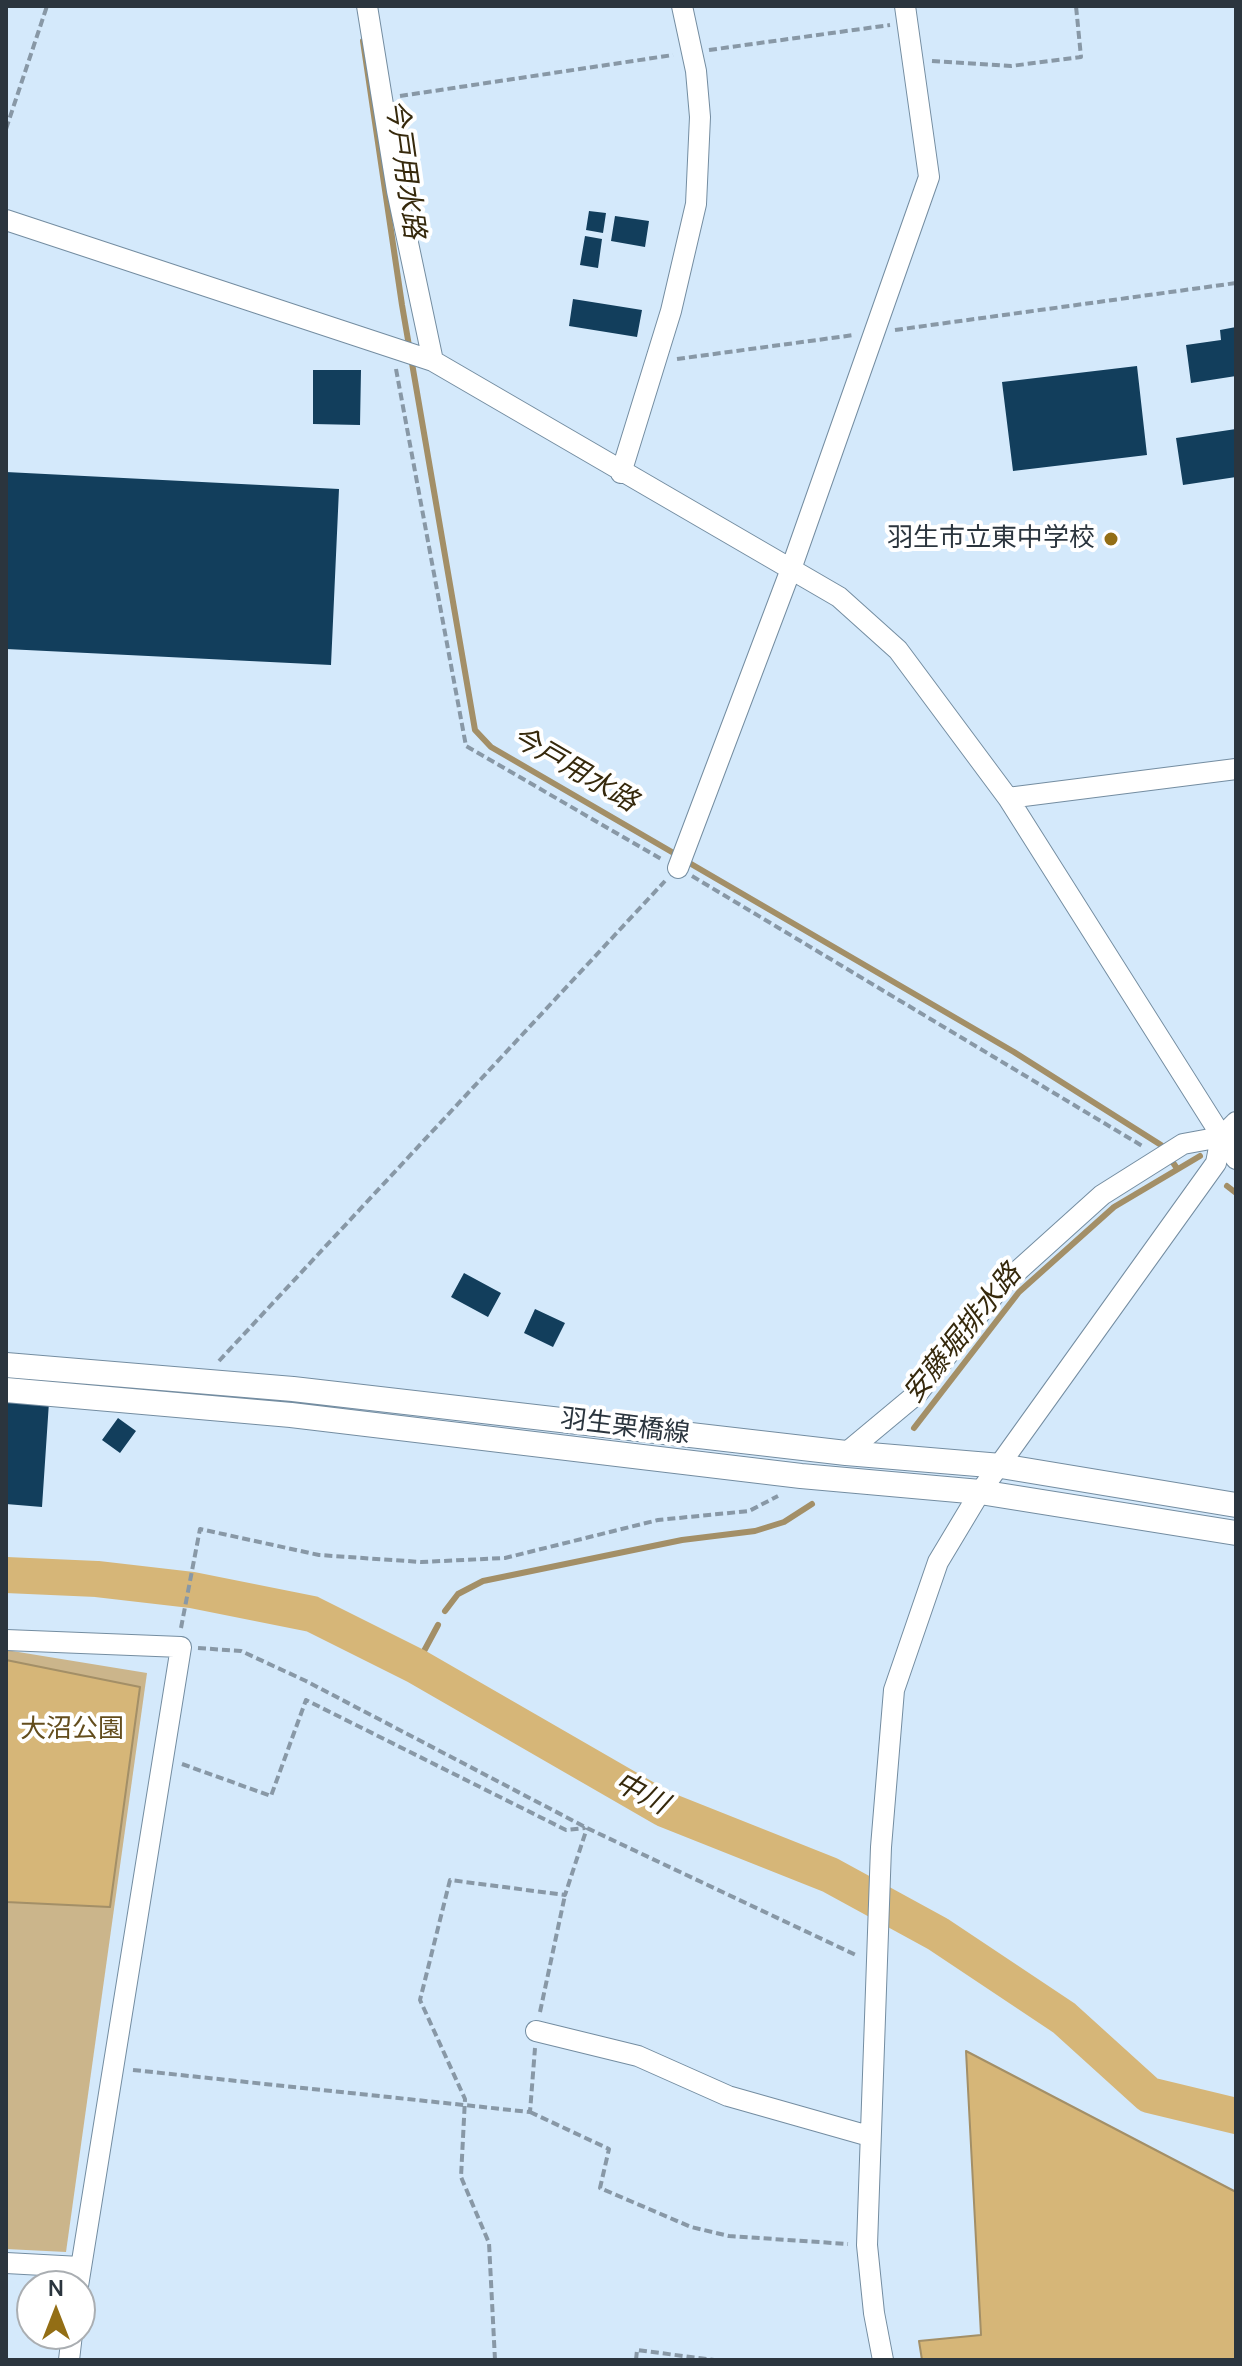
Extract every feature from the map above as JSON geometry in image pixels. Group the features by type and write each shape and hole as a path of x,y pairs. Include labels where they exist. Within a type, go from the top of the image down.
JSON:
{"main road":[{"name":"羽生栗橋線","path":"6,1365 199,1382 846,1453 1001,1466 1236,1505"},
{"name":"羽生栗橋線","path":"6,1390 291,1415 801,1476 980,1492 1236,1533"}],"street":[{"path":"367,6 397,191 433,361"},
{"path":"621,473 655,362 696,204 700,117 692,52 682,6"},
{"path":"678,868 791,569 929,177 906,14"},
{"path":"6,220 433,361 839,597 898,650 1008,798 1236,1159"},
{"path":"1008,798 1236,769"},
{"path":"883,2360 867,2245 881,1847 894,1690 938,1562 980,1492 1216,1163 1221,1137 1236,1122"},
{"path":"846,1453 918,1393 1001,1286 1102,1195 1183,1144 1221,1137"},
{"path":"6,1640 181,1647 80,2270"},
{"path":"536,2031 638,2056 728,2096 869,2136"},
{"path":"6,2263 45,2270"}],"path":[{"path":"6,129 47,6"},
{"path":"912,59 1011,66 1081,57 1076,6"},
{"path":"382,98 692,52 906,14"},
{"path":"655,362 1236,283"},
{"path":"199,1382 678,868"},
{"path":"801,1476 772,1501 749,1511 658,1520 505,1558 421,1562 319,1555 200,1529 181,1630 181,1647 241,1651 320,1688 587,1828 878,1965"},
{"path":"161,1757 271,1796 306,1700 566,1830 587,1828"},
{"path":"530,2112 536,2031 565,1895 587,1828"},
{"path":"495,2360 489,2243 461,2177 465,2099 420,2000 450,1880 565,1895"},
{"path":"111,2067 530,2112 609,2149 600,2188 691,2227 729,2236 867,2245"},
{"path":"636,2360 637,2350 714,2360"}],"green space":[{"name":"大沼公園","path":"6,1650 147,1673 66,2252 6,2249"}],"shaded area":[{"path":"6,1660 140,1687 110,1907 6,1902"},
{"path":"966,2051 1236,2192 1236,2360 922,2360 919,2341 981,2335"}],"building":[{"path":"589,211 606,213 603,233 586,230"},
{"path":"615,216 649,221 645,247 611,241"},
{"path":"585,236 602,239 598,268 580,265"},
{"path":"573,299 642,310 637,337 569,326"},
{"path":"1236,327 1236,376 1191,383 1186,345 1221,340 1220,330"},
{"path":"1137,366 1147,455 1013,471 1002,382"},
{"path":"313,370 361,370 360,425 313,424"},
{"path":"1236,429 1236,477 1183,485 1176,438"},
{"path":"6,472 339,489 331,665 6,649"},
{"path":"464,1273 501,1293 488,1317 451,1297"},
{"path":"535,1309 565,1323 553,1347 524,1333"},
{"path":"6,1399 49,1402 42,1507 6,1504"},
{"path":"118,1418 136,1431 120,1453 102,1440"}],"waterway":[{"name":"今戸用水路","path":"363,41 402,305 475,730 491,747 677,855"},
{"name":"今戸用水路","path":"686,861 1014,1052 1161,1145 1176,1167"},
{"name":"安藤堀排水路","path":"914,1428 1019,1292 1114,1207 1200,1156"},
{"name":"今戸用水路","path":"1227,1186 1236,1193"},
{"name":"安藤堀排水路","path":"445,1611 458,1594 483,1581 682,1540 755,1531 784,1522 812,1504"},
{"name":"中川","path":"6,1575 97,1579 192,1590 312,1614 416,1666 664,1809 830,1875 938,1934 1064,2018 1149,2095 1236,2116"},
{"name":"安藤堀排水路","path":"416,1666 438,1625"}],"place":[{"name":"羽生市立東中学校","path":"1111,539"}]}
